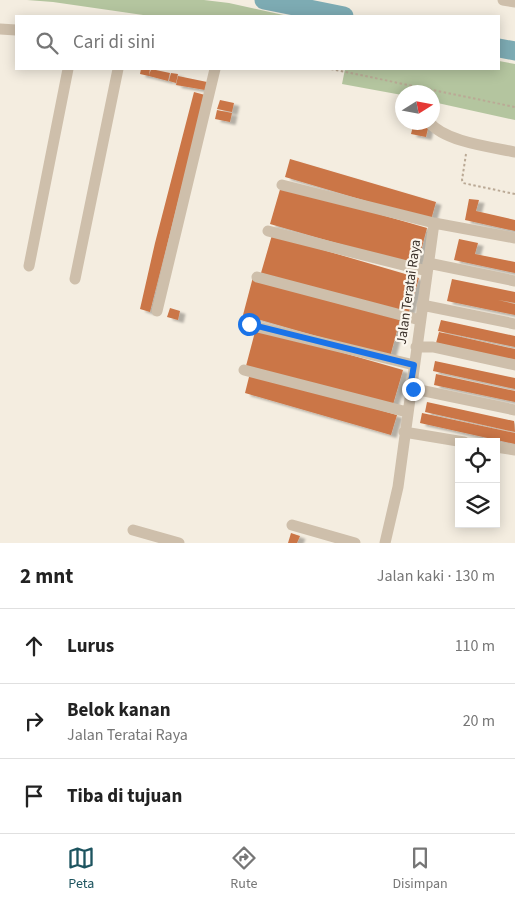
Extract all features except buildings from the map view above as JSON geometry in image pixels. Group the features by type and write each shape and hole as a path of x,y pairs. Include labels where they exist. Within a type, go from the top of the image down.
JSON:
{"street":[{"path":"503,0 515,2"},
{"path":"0,29 15,30"},
{"path":"29,266 68,70"},
{"path":"75,279 118,70"},
{"path":"157,311 215,70"},
{"path":"435,130 468,142 515,152"},
{"path":"282,185 437,224 457,226 515,238"},
{"name":"Jalan Teratai Raya","path":"385,543 396,494 414,365 424,347 420,320 429,306 429,266 437,224"},
{"path":"268,232 429,266 515,281"},
{"path":"257,277 420,320"},
{"path":"429,306 515,324"},
{"path":"249,324 414,365"},
{"path":"424,347 515,365"},
{"path":"244,370 407,412"},
{"path":"412,389 515,410"},
{"path":"406,432 455,440"},
{"path":"500,448 515,450"},
{"path":"292,525 355,543"},
{"path":"133,530 179,543"}],"path":[{"path":"336,70 515,108"},
{"path":"468,142 463,183 515,194"}],"green space":[{"path":"27,0 204,0 229,3 283,15 143,15"},
{"path":"500,61 515,64 515,120 440,104 440,85 395,85 395,94 342,84 345,70 500,70"}],"waterway":[{"path":"264,0 339,15"},
{"path":"500,48 515,51"}],"route":[{"path":"249,324 414,365 410,388 413,389"}]}
